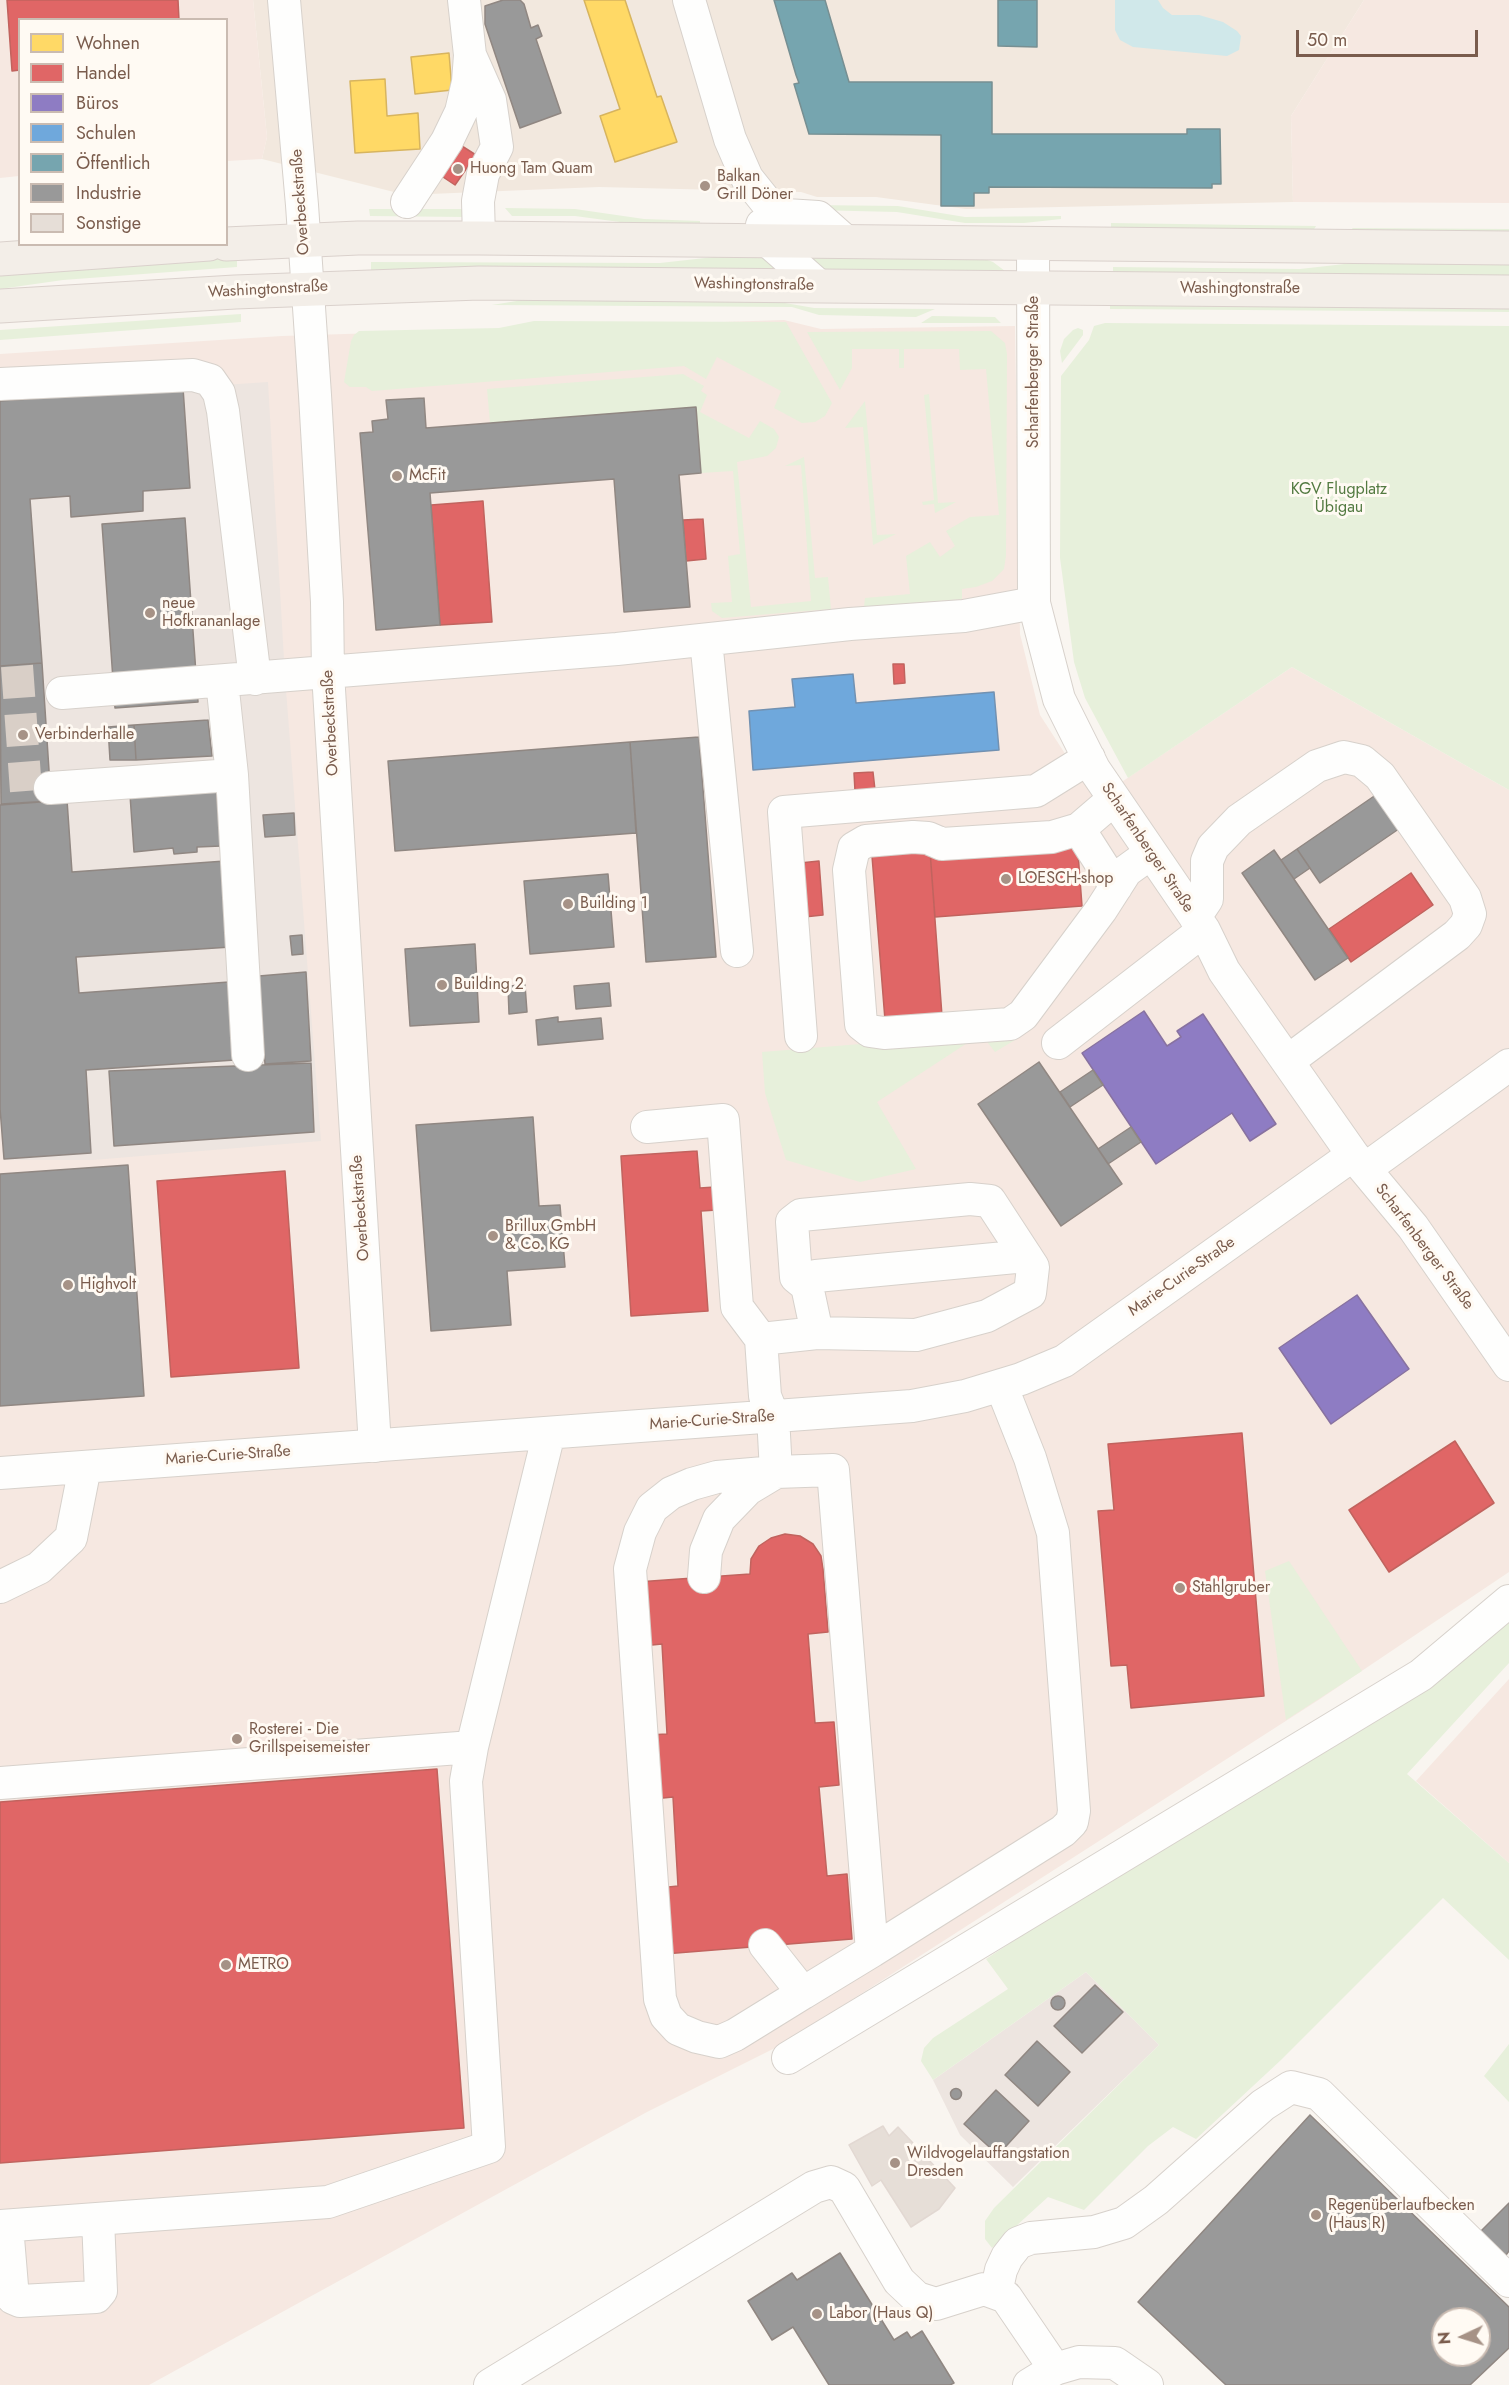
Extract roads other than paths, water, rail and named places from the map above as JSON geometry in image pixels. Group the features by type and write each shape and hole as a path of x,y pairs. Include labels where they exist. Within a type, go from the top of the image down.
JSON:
{"main road":[{"path":"228,244 304,240 479,238 1509,248"},
{"path":"0,259 180,246"},
{"name":"Washingtonstraße","path":"0,306 307,288 479,283 1509,292"}],"street":[{"name":"Overbeckstraße","path":"284,0 304,240 327,602 327,673 375,1446"},
{"path":"407,202 447,141 460,112 468,82 470,55 464,0"},
{"path":"689,0 730,139 747,178 768,241 819,286"},
{"path":"470,55 490,100 497,147 483,174 478,201 479,238"},
{"path":"724,241 742,219 747,178"},
{"path":"747,178 767,203 786,215 819,217 845,241"},
{"name":"Scharfenberger Straße","path":"1033,244 1046,550 1034,603 1059,699 1089,758 1114,799 1199,924 1224,971 1359,1162 1413,1227 1509,1365"},
{"path":"0,384 193,375 210,380 219,393 223,411 255,679"},
{"path":"62,693 617,649 850,624 964,616 1034,603"},
{"path":"706,639 737,951"},
{"path":"222,681 231,775 248,1055"},
{"path":"1058,1043 1199,924 1207,899 1207,861 1213,847 1239,820 1317,766 1344,757 1362,761 1380,776 1466,898 1470,914 1466,926 1457,934 1288,1062"},
{"path":"801,1036 784,812 1036,791 1089,758"},
{"path":"50,788 231,775"},
{"path":"1114,799 1079,830 1052,837 942,844 928,838 878,840 866,841 854,848 849,870 861,1024 870,1031 884,1033 1010,1024 1023,1015 1126,871 1150,853"},
{"path":"1079,830 1116,887"},
{"name":"Marie-Curie-Straße","path":"0,1473 912,1406 965,1396 1064,1361 1359,1162 1509,1065"},
{"path":"647,1127 723,1120 737,1307 761,1339 765,1396 773,1416 776,1472"},
{"path":"761,1339 817,1333 916,1335 987,1316 1030,1293 1034,1267 990,1200 970,1199 801,1215 792,1222 796,1277 807,1286 817,1333"},
{"path":"807,1286 816,1276 1026,1256"},
{"path":"872,1951 833,1470 776,1472 717,1478 692,1484 671,1493 652,1508 640,1532 630,1569 660,1999 666,2016 678,2029 697,2037 719,2042 735,2035 872,1951 1063,1831 1072,1822 1074,1811 1053,1533 1030,1458 1001,1385"},
{"path":"98,2219 101,2291 96,2297 16,2301 11,2294 3,2226 328,2202 489,2147 466,1781 472,1747 549,1433"},
{"path":"0,1587 39,1568 71,1538 85,1467"},
{"path":"704,1577 706,1551 719,1519 748,1489 776,1472"},
{"path":"788,2058 1421,1675 1509,1601"},
{"path":"0,1782 472,1747"},
{"path":"765,1945 803,1993"},
{"path":"996,2293 1001,2270 1007,2257 1018,2243 1031,2238 1094,2232 1124,2223 1156,2200 1263,2105 1291,2087 1318,2094 1509,2280"},
{"path":"490,2385 814,2187 831,2182 844,2188 899,2281 917,2298 936,2304 984,2289 996,2293 1006,2297 1042,2377 1079,2362 1115,2363 1147,2385"}],"water":[{"path":"1115,0 1158,0 1163,8 1172,15 1199,15 1223,22 1241,36 1239,50 1227,56 1133,47 1120,40 1115,30"}],"tunnel":[{"path":"17,666 26,791"}],"place":[{"name":"Huong Tam Quam","path":"458,169"},
{"name":"Balkan Grill Döner","path":"705,186"},
{"name":"McFit","path":"397,476"},
{"name":"neue Hofkrananlage","path":"150,613"},
{"name":"Verbinderhalle","path":"23,735"},
{"name":"LOESCH-shop","path":"1006,879"},
{"name":"Building 1","path":"568,904"},
{"name":"Building 2","path":"442,985"},
{"name":"Brillux GmbH & Co. KG","path":"493,1236"},
{"name":"Highvolt","path":"68,1285"},
{"name":"Stahlgruber","path":"1180,1588"},
{"name":"Rosterei - Die Grillspeisemeister","path":"237,1739"},
{"name":"METRO","path":"226,1965"},
{"name":"Wildvogelauffangstation Dresden","path":"895,2163"},
{"name":"Regenüberlaufbecken (Haus R)","path":"1316,2215"},
{"name":"Labor (Haus Q)","path":"817,2314"}],"park label":[{"name":"KGV Flugplatz Übigau","path":"1339,499"}]}
